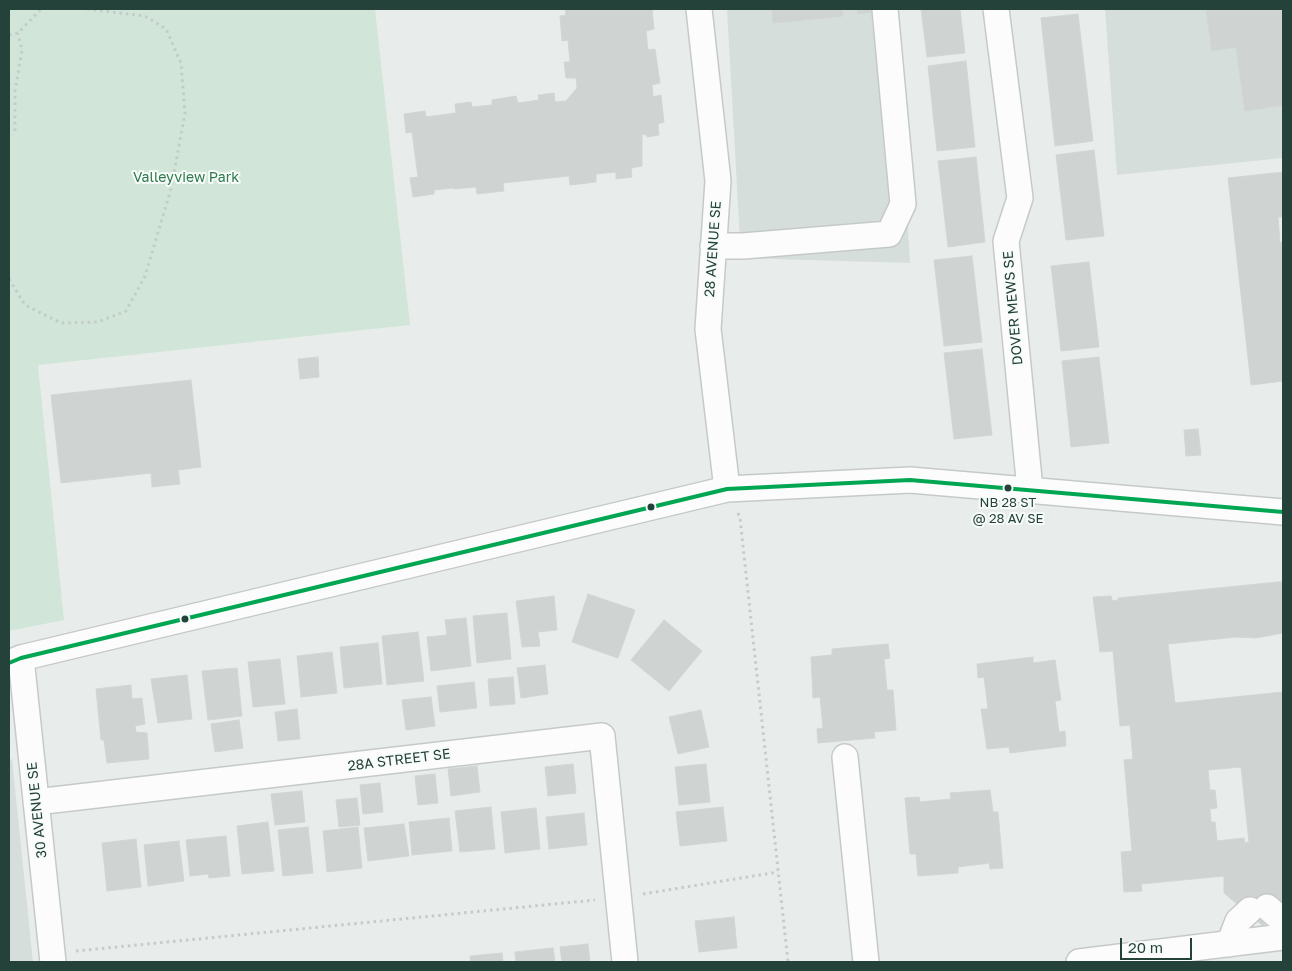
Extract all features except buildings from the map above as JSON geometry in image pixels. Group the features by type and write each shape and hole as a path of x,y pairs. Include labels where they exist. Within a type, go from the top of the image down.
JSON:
{"street":[{"name":"28 AVENUE SE","path":"699,9 718,181 708,329 727,490"},
{"path":"714,246 743,246 889,234 903,204 885,9"},
{"name":"DOVER MEWS SE","path":"996,9 1020,198 1006,242 1030,490"},
{"path":"15,660 727,490 910,480 1283,512"},
{"name":"30 AVENUE SE","path":"15,660 36,802 52,958"},
{"name":"28A STREET SE","path":"36,802 602,736 619,898"},
{"path":"845,757 866,962"},
{"path":"619,898 625,962"},
{"path":"1229,944 1238,921 1267,913"},
{"path":"1079,962 1152,958 1229,944 1283,937"}],"path":[{"path":"9,35 18,32 41,9"},
{"path":"9,279 25,305 60,323 98,322 126,311 145,276 171,189 185,112 181,63 166,29 145,16 86,9"},
{"path":"15,131 15,91 22,50 18,32"},
{"path":"727,490 740,518 788,962"},
{"path":"52,958 619,898 778,872"}],"shaded area":[{"path":"727,9 895,9 910,263 741,258"},
{"path":"1105,9 1283,9 1283,158 1117,175"},
{"path":"12,759 33,962 9,962 9,760"}],"green space":[{"name":"Valleyview Park","path":"9,9 375,9 410,325 38,365 64,620 9,631"}],"transit line":[{"path":"9,663 21,658 727,489 910,480 1283,512"}],"place":[{"name":"NB 28 ST @ 28 AV SE","path":"1008,488"}]}
